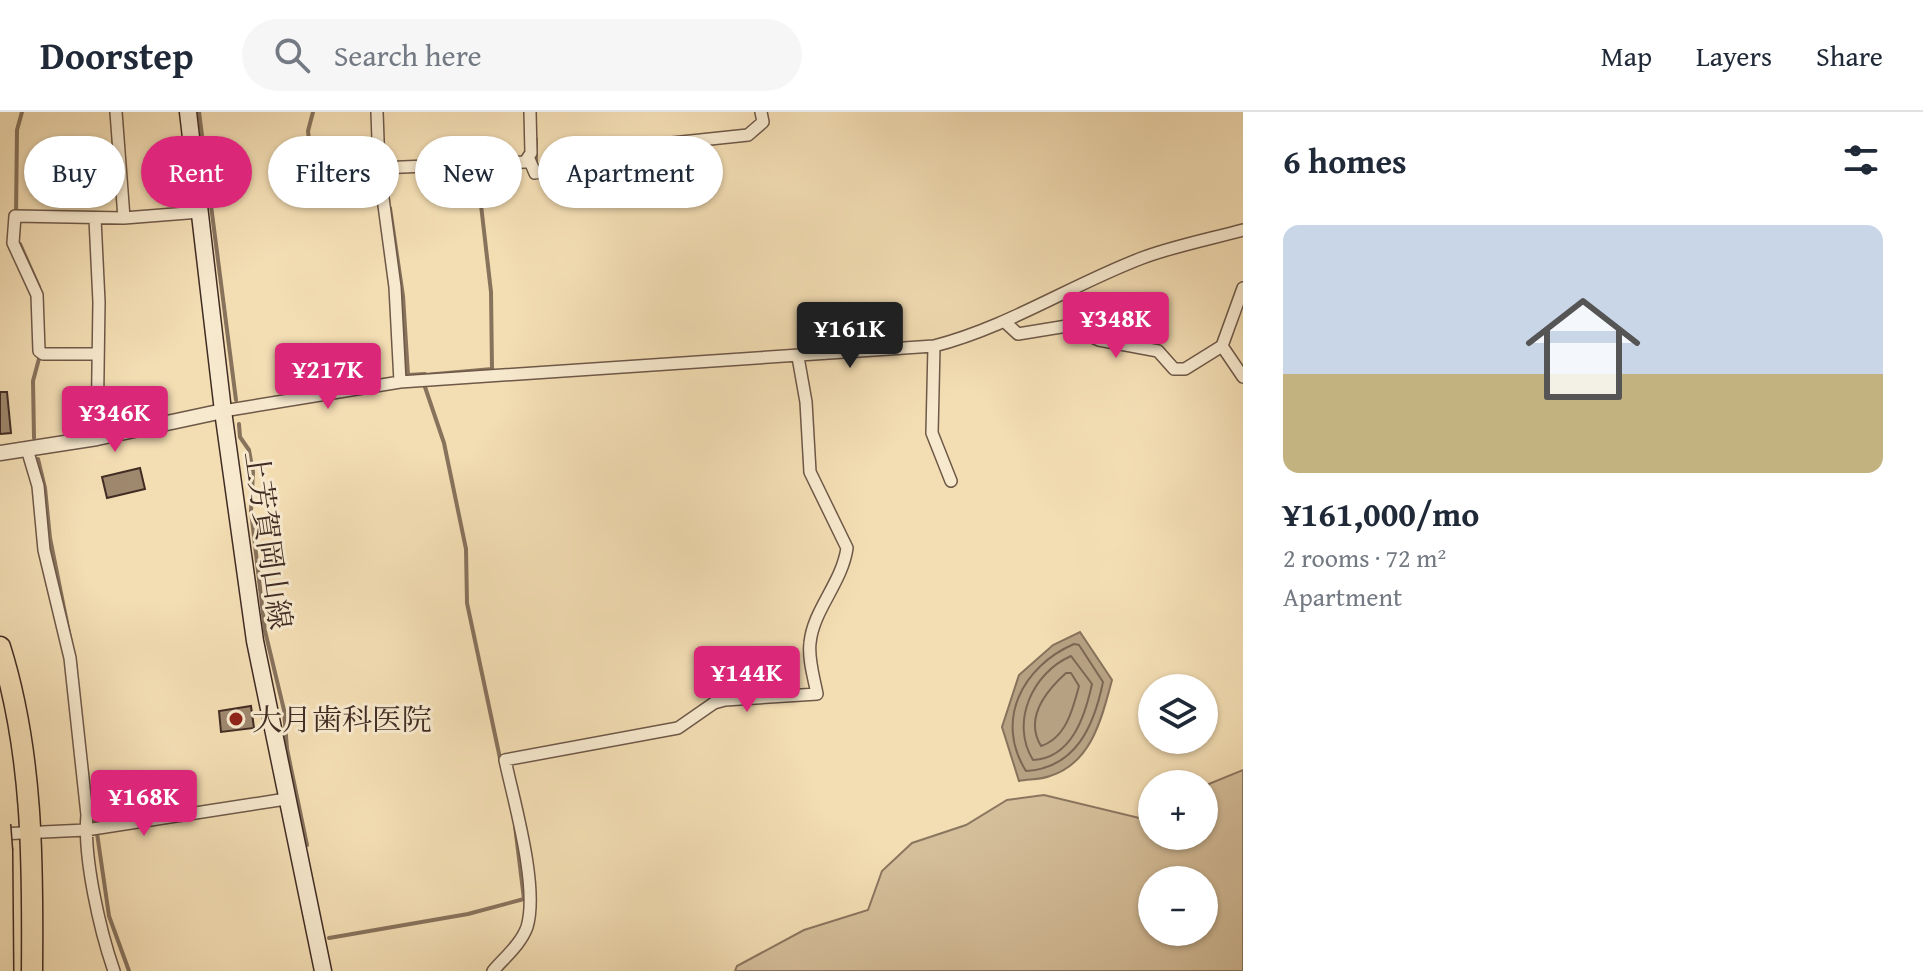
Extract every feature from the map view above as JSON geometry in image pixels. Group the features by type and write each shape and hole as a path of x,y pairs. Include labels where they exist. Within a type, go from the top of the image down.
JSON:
{"highway":[{"path":"0,647 19,726 31,834 32,971"},
{"path":"0,825 3,971"}],"main road":[{"name":"上芳賀岡山線","path":"188,112 223,411 255,641 323,971"}],"street":[{"path":"116,112 124,218"},
{"path":"377,112 378,136"},
{"path":"530,112 531,164 535,173 579,164 615,149 748,135 763,122 761,112"},
{"path":"399,167 531,164"},
{"path":"384,208 395,287 400,382"},
{"path":"98,354 41,353 37,295 13,243 16,216 95,219 200,212"},
{"path":"95,219 97,438"},
{"path":"0,453 400,382 934,346 1006,323 1143,258 1243,230"},
{"path":"1006,323 1018,334 1067,326 1099,340 1145,346 1158,351 1174,369 1185,369 1222,346 1243,288"},
{"path":"934,346 932,433 951,481"},
{"path":"1222,346 1243,377"},
{"path":"493,971 518,943 529,913 522,838 505,760 678,728 714,703 725,700 817,694 809,646 813,629 840,578 847,548 810,472 806,402 798,357"},
{"path":"27,449 38,486 44,550 70,658 86,830 99,915 114,971"},
{"path":"1,842 31,834 86,830 286,799"}],"shaded area":[{"path":"1243,770 1243,971 735,971 737,966 804,930 868,910 882,871 912,843 966,825 1007,800 1044,795 1138,818 1138,850 1218,850 1218,780"}],"water":[{"path":"1080,632 1112,680 1099,723 1085,750 1064,770 1046,777 1019,781 1002,727 1019,675 1053,645"}],"building":[{"path":"298,355 301,377 279,380 276,357"},
{"path":"0,392 7,392 11,433 0,434"},
{"path":"140,468 145,489 107,498 102,477"},
{"name":"大月歯科医院","path":"251,706 254,728 221,732 219,711"}],"waterway":[{"path":"16,213 17,130 22,112"},
{"path":"199,112 236,400"},
{"path":"309,136 313,112"},
{"path":"425,375 492,369 491,292 477,170 536,165 536,139"},
{"path":"390,208 403,296 408,375 425,374"},
{"path":"20,244 39,287"},
{"path":"34,438 33,381 40,355"},
{"path":"425,387 444,443 466,549 467,603 501,763"},
{"path":"239,424 240,437 249,450 253,472 251,511 265,631 284,710 287,749 307,845"},
{"path":"38,459 76,668"},
{"path":"90,796 96,822"},
{"path":"329,938 468,914 524,899 515,826"},
{"path":"97,833 109,916 129,971"}],"place":[{"name":"大月歯科医院","path":"236,719"}]}
